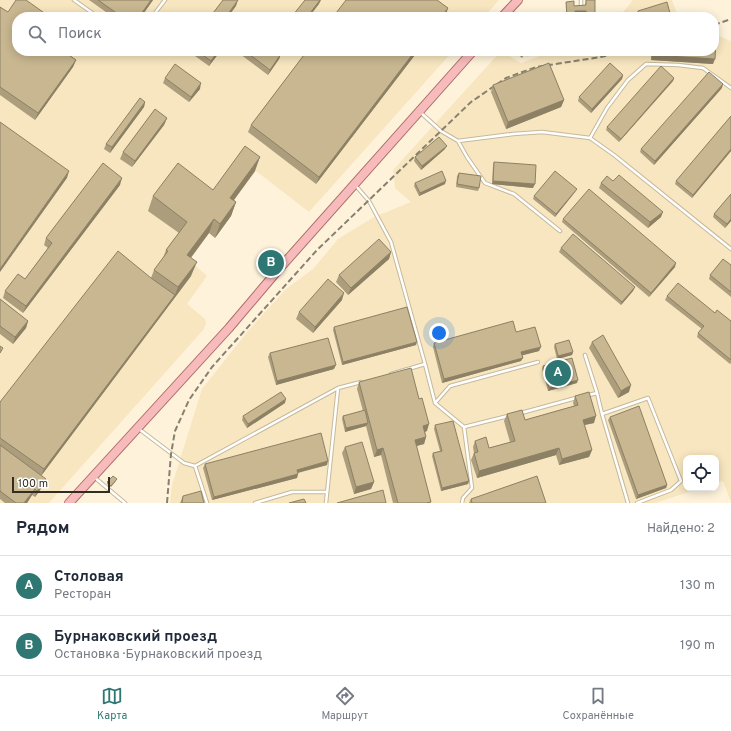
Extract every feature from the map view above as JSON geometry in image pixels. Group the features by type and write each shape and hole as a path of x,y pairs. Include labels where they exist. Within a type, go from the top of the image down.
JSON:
{"main road":[{"path":"507,12 518,0"},
{"path":"69,503 229,328 354,184 469,56"}],"lane":[{"path":"74,0 91,12"},
{"path":"156,12 165,0"},
{"path":"581,0 581,7"},
{"path":"590,138 607,108 628,80 646,64 678,65 703,68 731,88"},
{"path":"420,112 441,131 458,141 485,183 514,194 560,231"},
{"path":"458,141 542,132 590,138 614,155 731,249"},
{"path":"354,184 369,201 391,242 435,403 464,427 472,488 463,498 462,503"},
{"path":"585,355 628,503"},
{"path":"435,403 450,386 538,362"},
{"path":"389,374 425,364"},
{"path":"138,428 184,463 195,466 338,388 367,380"},
{"path":"326,503 338,388"},
{"path":"516,414 597,393"},
{"path":"602,414 648,398 681,481 671,490 637,503"},
{"path":"464,427 508,416"},
{"path":"195,466 207,503"},
{"path":"93,477 125,503"},
{"path":"255,503 292,492 327,492"}],"shaded area":[{"path":"0,0 499,0 488,12 12,12 12,56 449,56 309,212 256,171 189,260 207,276 187,304 205,319 206,323 204,329 49,503 0,503"},
{"path":"633,0 672,0 676,12 623,12"},
{"path":"719,36 731,41 731,502 723,481 719,482 719,455 683,455 683,491 692,491 655,503 170,503 172,485 202,389 248,331 286,289 313,269 338,239 374,217 411,202 395,188 393,170 496,56 509,56 521,63 540,56 719,56"}],"building":[{"path":"16,0 26,0 43,12 12,12 12,56 70,56 76,60 38,113 0,87 0,7 8,12"},
{"path":"98,0 151,0 143,12 115,12"},
{"path":"223,0 238,0 229,12 214,12"},
{"path":"305,0 320,0 311,12 295,12"},
{"path":"346,0 437,0 448,8 445,12 337,12"},
{"path":"586,0 595,0 595,12 567,12 566,2 574,1 574,6 586,5"},
{"path":"667,2 670,12 638,12"},
{"path":"204,56 214,56 211,61"},
{"path":"252,56 280,56 270,70"},
{"path":"303,56 411,56 319,177 251,125"},
{"path":"668,56 715,56 715,59"},
{"path":"549,63 564,100 508,122 493,85"},
{"path":"610,63 623,75 592,109 579,97"},
{"path":"175,64 201,83 191,97 165,78"},
{"path":"661,66 674,78 621,139 607,127"},
{"path":"709,72 723,84 655,161 641,149"},
{"path":"140,98 145,102 112,147 106,144"},
{"path":"155,109 167,118 135,161 123,152"},
{"path":"731,116 731,149 693,195 676,181"},
{"path":"0,122 69,171 0,269"},
{"path":"439,137 447,146 422,166 415,157"},
{"path":"245,146 260,157 230,198 236,202 220,224 214,219 187,255 197,262 178,287 154,270 168,251 166,250 187,222 153,196 178,163 213,190"},
{"path":"494,162 536,165 535,184 493,181"},
{"path":"103,163 122,178 26,306 5,291 18,274 25,279 52,243 46,238"},
{"path":"442,171 446,181 420,193 415,183"},
{"path":"555,171 577,189 556,214 534,196"},
{"path":"459,173 481,176 479,188 457,184"},
{"path":"619,175 663,212 650,222 601,183 607,176 613,181"},
{"path":"589,189 676,263 651,293 563,219"},
{"path":"731,194 731,219 727,224 714,214"},
{"path":"573,234 635,287 622,302 561,248"},
{"path":"379,239 391,252 351,288 339,275"},
{"path":"118,251 151,278 175,295 44,469 0,438 0,402"},
{"path":"723,259 731,265 731,292 710,275"},
{"path":"328,279 344,293 315,327 299,312"},
{"path":"678,283 715,313 717,310 731,321 731,360 698,333 704,326 667,296"},
{"path":"0,299 28,321 15,337 0,326"},
{"path":"407,307 417,342 343,362 334,327"},
{"path":"513,321 516,332 535,327 541,347 521,352 523,358 444,379 434,343"},
{"path":"603,335 631,385 621,391 592,342"},
{"path":"328,338 336,365 277,381 270,353"},
{"path":"569,340 573,352 558,356 555,344"},
{"path":"0,346 3,348 0,353"},
{"path":"572,358 578,380 549,388 543,366"},
{"path":"411,368 419,399 422,398 429,424 423,426 426,437 415,440 431,502 426,503 398,503 383,448 377,450 359,382"},
{"path":"281,392 286,399 248,424 243,416"},
{"path":"589,392 596,416 583,420 592,450 562,459 559,448 479,471 474,453 478,452 475,441 486,437 489,448 515,441 507,414 522,410 525,420 578,405 575,396"},
{"path":"639,406 667,485 638,495 610,417"},
{"path":"365,410 368,423 346,428 343,416"},
{"path":"453,421 469,481 442,488 433,453 442,451 435,425"},
{"path":"321,433 328,461 297,470 298,474 214,497 205,464"},
{"path":"362,442 374,482 356,487 345,447"},
{"path":"0,445 46,479 37,491 35,489 24,503 16,503 0,491"},
{"path":"113,476 117,479 111,486 107,482"},
{"path":"537,476 546,503 472,503 471,499"},
{"path":"383,490 386,503 337,503"},
{"path":"201,491 204,503 182,503 183,496"},
{"path":"304,499 306,503 289,503"}],"railway":[{"path":"719,23 731,19"},
{"path":"167,503 171,454 175,431 189,400 212,367 317,250 471,102 506,78 536,67 605,56"}],"place":[{"name":"Бурнаковский проезд","path":"271,263"},
{"name":"Столовая","path":"558,373"}]}
